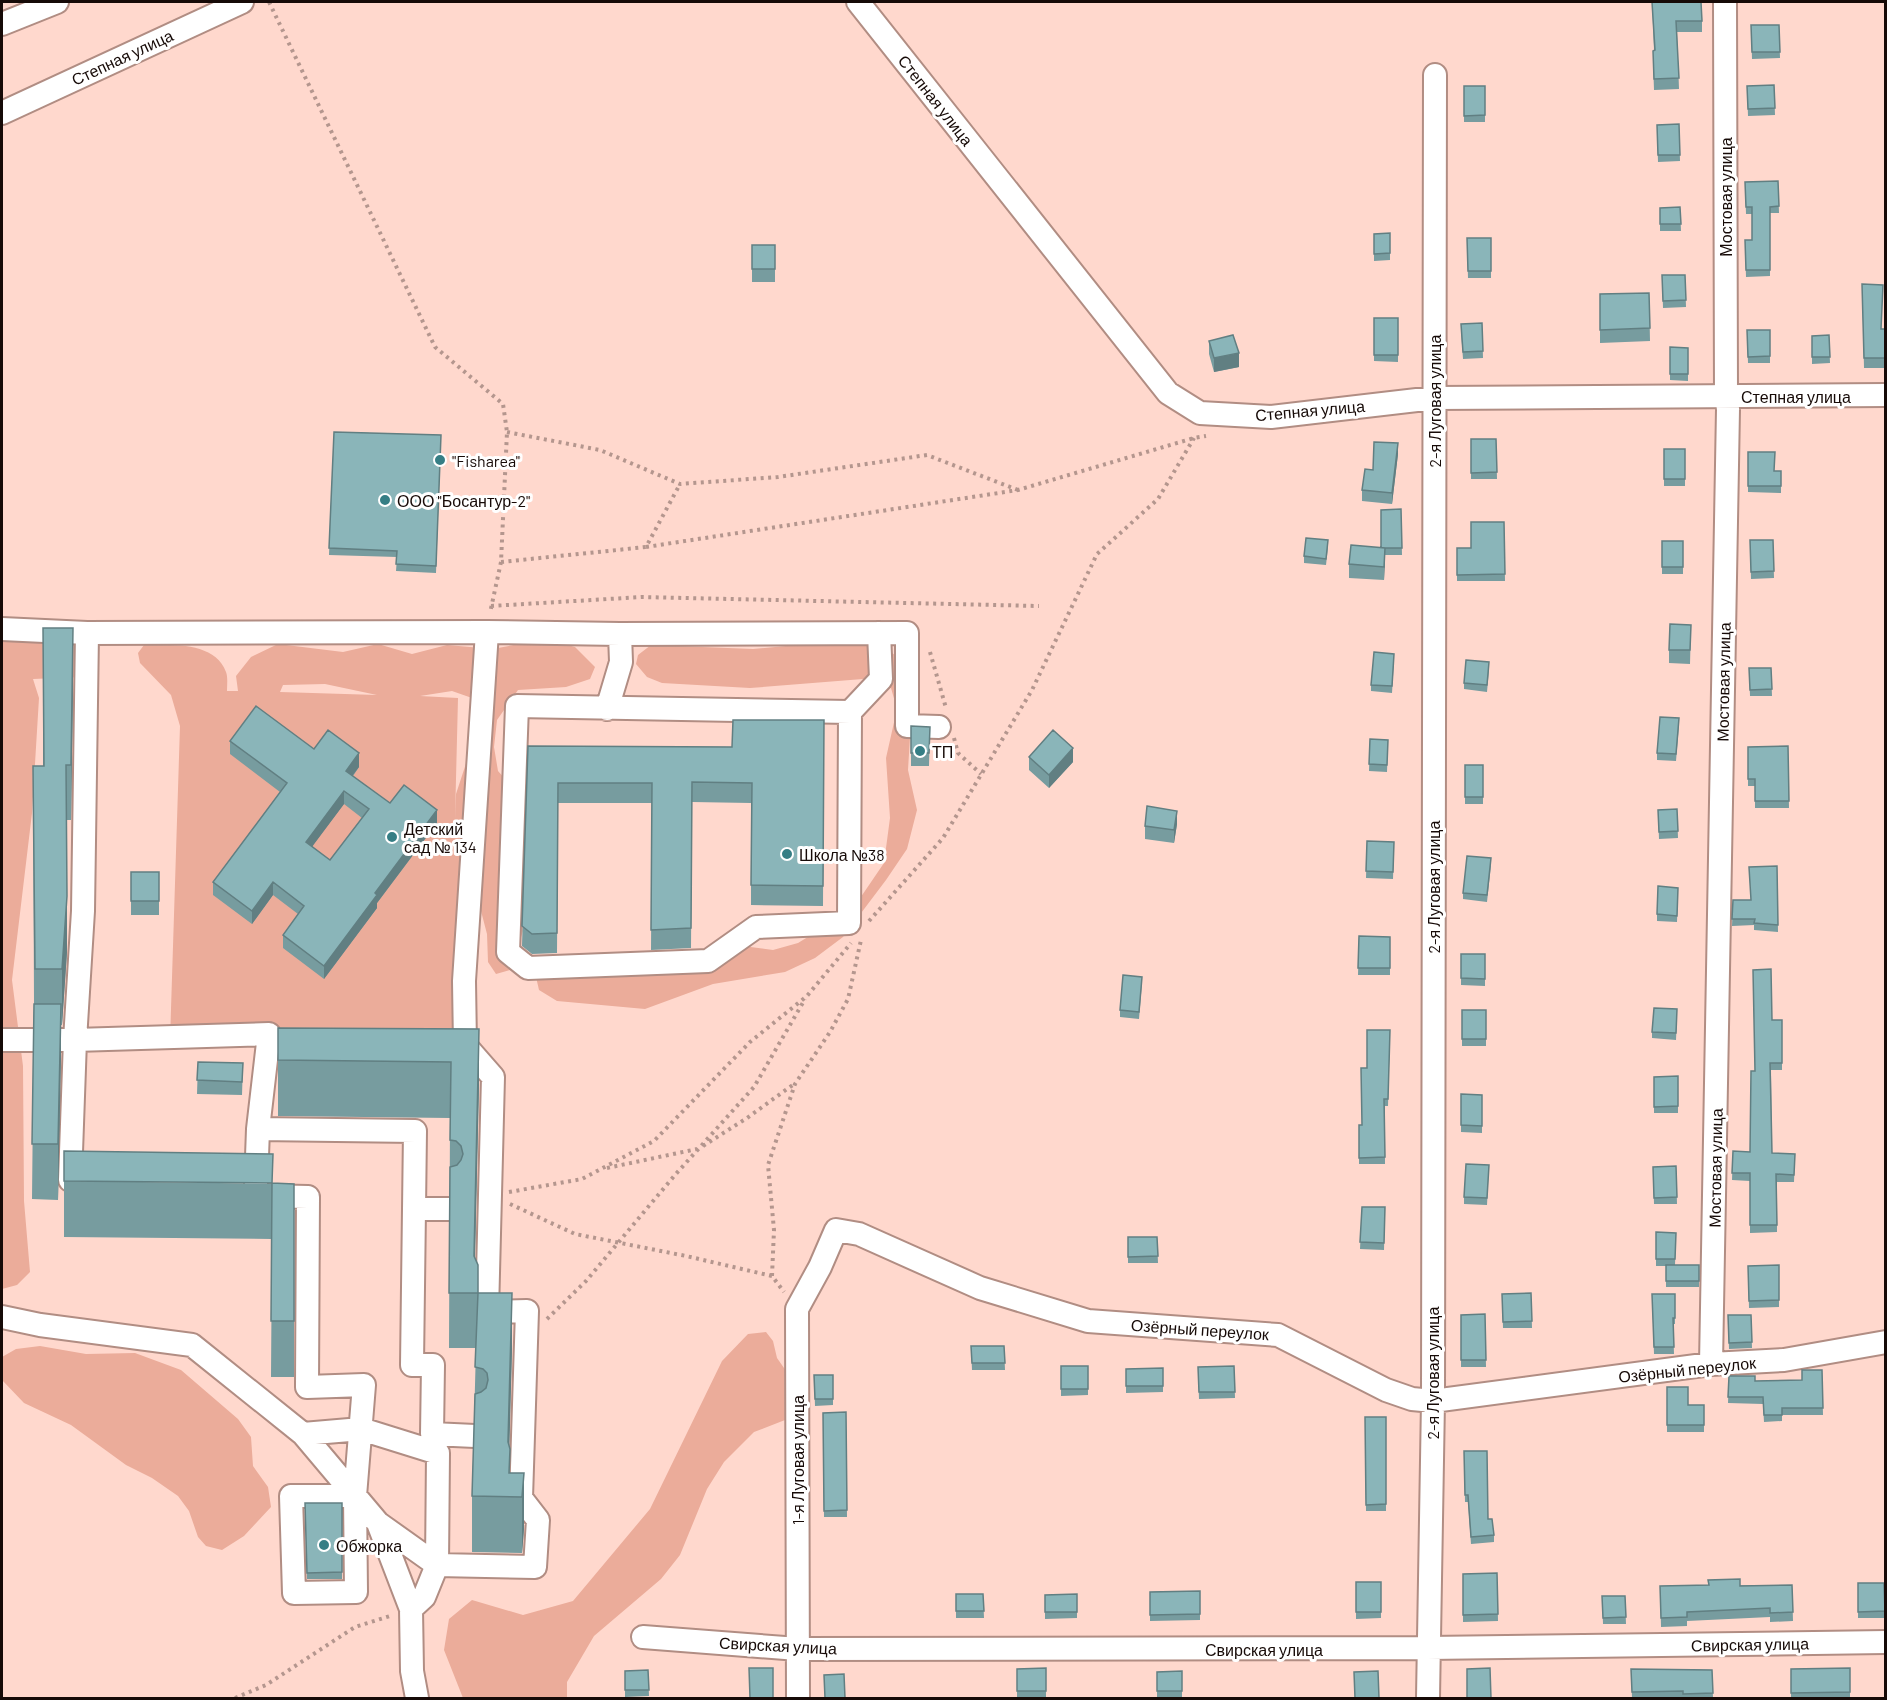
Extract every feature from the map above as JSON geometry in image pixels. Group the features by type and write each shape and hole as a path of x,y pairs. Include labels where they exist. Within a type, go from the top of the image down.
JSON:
{"street":[{"path":"2,24 57,2"},
{"name":"Степная улица","path":"2,113 242,2"},
{"name":"Степная улица","path":"858,2 1168,393 1200,413 1271,417 1434,398 1886,395"},
{"name":"Мостовая улица","path":"1711,1364 1728,409 1726,396 1725,2"},
{"name":"2-я Луговая улица","path":"1428,1698 1433,1401 1436,75"},
{"path":"2,629 87,633 907,633 907,726 939,727"},
{"path":"2,1317 40,1325 192,1345 303,1434 378,1522 437,1565 535,1567 538,1520 521,1498 517,1436 527,1311 487,1312 486,1203 493,1077 465,1045 464,981 488,632"},
{"path":"81,1195 70,1195 75,1040 83,911 87,633"},
{"path":"850,712 517,706 508,952 528,968 708,961 756,927 849,923 850,712 881,679 879,633"},
{"path":"607,709 621,662 620,634"},
{"path":"2,1040 269,1034 250,1196 308,1197 307,1387 364,1384 355,1496 356,1592 294,1593 291,1496 355,1496"},
{"path":"258,1129 415,1131 412,1365 433,1365 432,1434 475,1436"},
{"path":"414,1209 450,1209"},
{"name":"Озёрный переулок","path":"836,1230 859,1234 980,1288 1088,1321 1278,1335 1386,1390 1412,1399 1433,1401 1711,1364 1784,1360 1886,1342"},
{"name":"1-я Луговая улица","path":"798,1698 797,1309 820,1267 836,1230"},
{"path":"303,1434 361,1429 438,1453 437,1565 424,1597 411,1609"},
{"path":"378,1522 411,1609 412,1671 417,1698"},
{"name":"Свирская улица","path":"643,1637 798,1648 1428,1648 1886,1642"}],"path":[{"path":"269,2 435,347 503,404 507,432 501,562 488,632"},
{"path":"507,432 600,450 680,484 778,477 927,455 1018,490"},
{"path":"501,562 646,547 1018,490 1216,432"},
{"path":"864,927 943,838 1032,690 1098,554 1158,499 1194,438"},
{"path":"646,547 680,484"},
{"path":"491,606 642,597 1039,606"},
{"path":"486,1203 582,1179 654,1141 750,1042 807,996 859,937 848,999 830,1032 795,1084 768,1165 774,1230 772,1276 797,1309"},
{"path":"526,1341 586,1281 754,1087 807,996"},
{"path":"600,1170 699,1148 795,1084"},
{"path":"486,1203 575,1234 772,1276"},
{"path":"235,1698 266,1685 355,1627 411,1609"}],"shaded area":[{"path":"2,631 57,638 86,646 81,677 33,679 39,698 32,813 12,980 23,1066 24,1201 30,1272 17,1285 2,1289"},
{"path":"545,639 575,647 595,667 590,679 566,687 518,690 497,720 494,747 498,771 506,780 527,788 523,931 510,970 496,974 488,962 487,934 475,888 465,1006 450,1031 324,1046 170,1041 180,726 171,695 140,663 138,653 144,645 178,645 202,650 212,655 226,672 227,691 238,691 236,676 251,657 278,644 343,652 378,644 412,654 447,645 493,649","holes":["325,684 377,695 280,692 283,685","452,691 472,698 476,733 456,794 455,819 458,698 420,696"]},
{"path":"849,640 886,649 904,661 913,688 908,770 917,810 907,849 843,937 815,958 785,972 713,984 645,1009 557,1001 539,990 536,977 743,946 773,950 798,943 852,910 884,863 890,818 886,758 897,709 891,688 881,682 863,679 750,688 662,683 647,677 636,664 638,655 651,645 753,649"},
{"path":"766,1332 773,1341 777,1358 791,1378 795,1409 785,1420 754,1432 724,1462 707,1489 680,1555 661,1579 594,1636 567,1682 567,1698 463,1698 444,1650 449,1619 472,1600 523,1615 573,1601 650,1509 722,1361 748,1334"},
{"path":"40,1346 86,1354 135,1353 181,1370 238,1419 251,1437 253,1466 268,1487 271,1507 244,1536 222,1550 206,1546 198,1537 189,1511 178,1496 152,1478 126,1465 71,1425 24,1403 2,1380 2,1357 16,1349"}],"building":[{"path":"1652,2 1701,2 1702,21 1676,21 1679,78 1654,79"},
{"path":"1751,25 1779,25 1780,52 1752,52"},
{"path":"1774,85 1775,108 1748,109 1747,86"},
{"path":"1464,86 1485,86 1485,115 1464,116"},
{"path":"1679,124 1680,155 1658,155 1657,125"},
{"path":"1778,181 1779,206 1770,207 1770,270 1746,270 1745,240 1752,240 1752,207 1746,207 1745,182"},
{"path":"1680,207 1681,224 1660,224 1660,208"},
{"path":"1390,233 1390,253 1374,254 1374,234"},
{"path":"1467,238 1491,238 1491,271 1468,271"},
{"path":"752,245 775,245 775,269 752,269"},
{"path":"1662,275 1685,275 1686,300 1663,301"},
{"path":"1862,284 1883,285 1881,329 1886,329 1886,358 1864,358"},
{"path":"1649,293 1650,328 1600,330 1600,294"},
{"path":"1374,318 1398,318 1398,355 1374,355"},
{"path":"1482,323 1483,351 1463,352 1461,324"},
{"path":"1747,330 1770,330 1770,356 1748,357"},
{"path":"1233,335 1239,353 1214,358 1209,341"},
{"path":"1829,335 1830,357 1812,357 1812,336"},
{"path":"1670,347 1688,348 1688,374 1670,374"},
{"name":"ООО \"Босантур-2\"","path":"334,432 441,435 436,566 396,564 397,551 329,548"},
{"path":"1471,439 1496,439 1497,472 1471,473"},
{"path":"1374,442 1398,443 1392,493 1362,490 1365,469 1373,470"},
{"path":"1664,449 1685,449 1685,479 1664,479"},
{"path":"1748,452 1775,452 1774,471 1781,471 1781,486 1748,486"},
{"path":"1401,509 1402,548 1381,548 1381,510"},
{"path":"1471,522 1504,522 1505,574 1457,575 1457,548 1471,548"},
{"path":"1306,538 1328,540 1326,559 1304,556"},
{"path":"1750,540 1773,540 1774,571 1751,572"},
{"path":"1662,541 1683,541 1683,567 1662,567"},
{"path":"1351,545 1385,548 1384,567 1349,564"},
{"path":"1670,624 1691,625 1690,650 1669,650"},
{"path":"43,628 73,628 71,765 66,765 67,896 62,969 35,969 33,766 44,766"},
{"path":"1374,652 1394,654 1392,686 1371,685"},
{"path":"1466,660 1489,662 1487,685 1464,683"},
{"path":"1749,668 1771,668 1772,689 1750,690"},
{"name":"Детский сад № 134","path":"256,706 314,749 328,730 359,753 346,771 390,803 404,785 437,810 324,966 283,935 304,906 273,882 252,911 213,882 287,783 230,741","holes":["344,791 369,809 330,860 306,842"]},
{"path":"1660,717 1679,718 1676,754 1657,753"},
{"name":"Школа №38","path":"733,720 824,720 823,886 751,885 752,783 692,782 691,928 651,930 652,783 558,783 557,933 532,934 522,926 528,746 732,747"},
{"path":"911,726 930,727 929,753 911,753"},
{"path":"1053,730 1073,748 1049,775 1029,757"},
{"path":"1370,739 1388,740 1387,765 1369,764"},
{"path":"1788,746 1789,801 1755,801 1755,779 1748,779 1748,747"},
{"path":"1465,765 1483,765 1483,797 1465,797"},
{"path":"1147,806 1177,811 1174,830 1145,826"},
{"path":"1677,809 1678,831 1659,832 1658,810"},
{"path":"1367,841 1394,842 1393,872 1366,871"},
{"path":"1467,856 1491,858 1487,895 1463,893"},
{"path":"1777,866 1778,925 1754,923 1755,919 1732,919 1733,900 1751,900 1749,867"},
{"path":"131,872 159,872 159,901 131,901"},
{"path":"1658,886 1678,888 1677,916 1657,914"},
{"path":"1359,936 1390,937 1390,968 1358,968"},
{"path":"1461,954 1485,954 1485,979 1461,978"},
{"path":"1771,969 1772,1020 1782,1020 1782,1063 1770,1063 1772,1153 1795,1154 1794,1175 1776,1174 1777,1225 1750,1225 1750,1173 1732,1173 1733,1151 1750,1152 1751,1071 1755,1071 1753,970"},
{"path":"1123,975 1142,977 1139,1012 1120,1010"},
{"path":"34,1004 61,1004 58,1144 32,1144"},
{"path":"1654,1008 1677,1009 1676,1033 1652,1032"},
{"path":"1462,1010 1486,1010 1486,1039 1462,1039"},
{"path":"278,1028 479,1029 474,1256 478,1265 478,1293 449,1293 450,1167 457,1165 463,1154 461,1146 456,1141 450,1140 451,1062 278,1060"},
{"path":"1367,1030 1390,1030 1388,1099 1384,1099 1385,1157 1359,1158 1359,1125 1362,1125 1361,1068 1367,1068"},
{"path":"198,1062 243,1063 242,1082 197,1080"},
{"path":"1678,1076 1678,1106 1654,1107 1654,1077"},
{"path":"1461,1094 1482,1095 1482,1126 1461,1125"},
{"path":"64,1151 273,1154 272,1183 64,1181"},
{"path":"1466,1164 1489,1165 1487,1198 1464,1197"},
{"path":"1676,1166 1677,1197 1654,1198 1653,1167"},
{"path":"272,1183 294,1184 294,1321 271,1321"},
{"path":"1362,1207 1385,1207 1384,1243 1360,1242"},
{"path":"1656,1232 1676,1233 1675,1259 1656,1259"},
{"path":"1128,1237 1157,1237 1158,1256 1128,1257"},
{"path":"1666,1265 1699,1265 1699,1281 1666,1281"},
{"path":"1779,1265 1779,1300 1749,1301 1748,1266"},
{"path":"478,1293 512,1293 509,1473 524,1473 522,1497 472,1496 475,1394 486,1388 488,1380 487,1373 483,1369 475,1367"},
{"path":"1531,1293 1532,1321 1503,1322 1502,1294"},
{"path":"1652,1294 1675,1294 1674,1347 1654,1347"},
{"path":"1485,1314 1486,1360 1461,1360 1461,1315"},
{"path":"1728,1315 1751,1315 1752,1342 1729,1343"},
{"path":"971,1346 1004,1346 1005,1363 972,1363"},
{"path":"1061,1366 1088,1366 1088,1389 1061,1389"},
{"path":"1234,1366 1235,1392 1199,1392 1198,1367"},
{"path":"1163,1368 1163,1386 1126,1386 1126,1369"},
{"path":"1802,1370 1822,1370 1823,1408 1782,1408 1782,1415 1764,1415 1763,1397 1728,1397 1729,1376 1755,1376 1755,1381 1802,1380"},
{"path":"814,1375 833,1375 833,1399 815,1399"},
{"path":"1667,1387 1688,1387 1688,1405 1704,1405 1704,1425 1667,1425"},
{"path":"846,1412 847,1510 824,1511 823,1413"},
{"path":"1365,1417 1386,1417 1386,1504 1366,1505"},
{"path":"1464,1451 1487,1451 1488,1519 1492,1519 1494,1535 1471,1537 1468,1495 1465,1495"},
{"path":"305,1503 342,1503 342,1572 307,1573"},
{"path":"1497,1573 1498,1614 1463,1615 1463,1574"},
{"path":"1740,1579 1740,1586 1792,1585 1793,1612 1770,1613 1770,1608 1687,1612 1687,1617 1661,1618 1660,1586 1709,1585 1708,1580"},
{"path":"1356,1582 1381,1582 1381,1612 1356,1612"},
{"path":"1858,1583 1884,1583 1885,1611 1858,1612"},
{"path":"1200,1591 1200,1614 1150,1615 1150,1592"},
{"path":"956,1594 983,1594 984,1611 956,1611"},
{"path":"1077,1594 1077,1612 1045,1612 1045,1595"},
{"path":"1602,1596 1625,1596 1626,1617 1603,1618"},
{"path":"749,1668 773,1668 773,1698 750,1698"},
{"path":"1046,1668 1046,1691 1017,1691 1017,1669"},
{"path":"1490,1668 1491,1698 1467,1698 1467,1669"},
{"path":"1850,1668 1850,1692 1791,1693 1791,1669"},
{"path":"1631,1669 1712,1670 1713,1693 1632,1692"},
{"path":"648,1670 649,1690 625,1690 625,1671"},
{"path":"1182,1671 1182,1691 1157,1691 1157,1672"},
{"path":"1378,1671 1379,1698 1355,1698 1354,1672"},
{"path":"844,1674 845,1698 825,1698 824,1675"}],"place":[{"name":"\"Fisharea\"","path":"440,460"},
{"name":"ООО \"Босантур-2\"","path":"385,500"},
{"name":"ТП","path":"920,751"},
{"name":"Детский сад № 134","path":"392,837"},
{"name":"Школа №38","path":"787,854"},
{"name":"Обжорка","path":"324,1545"}]}
